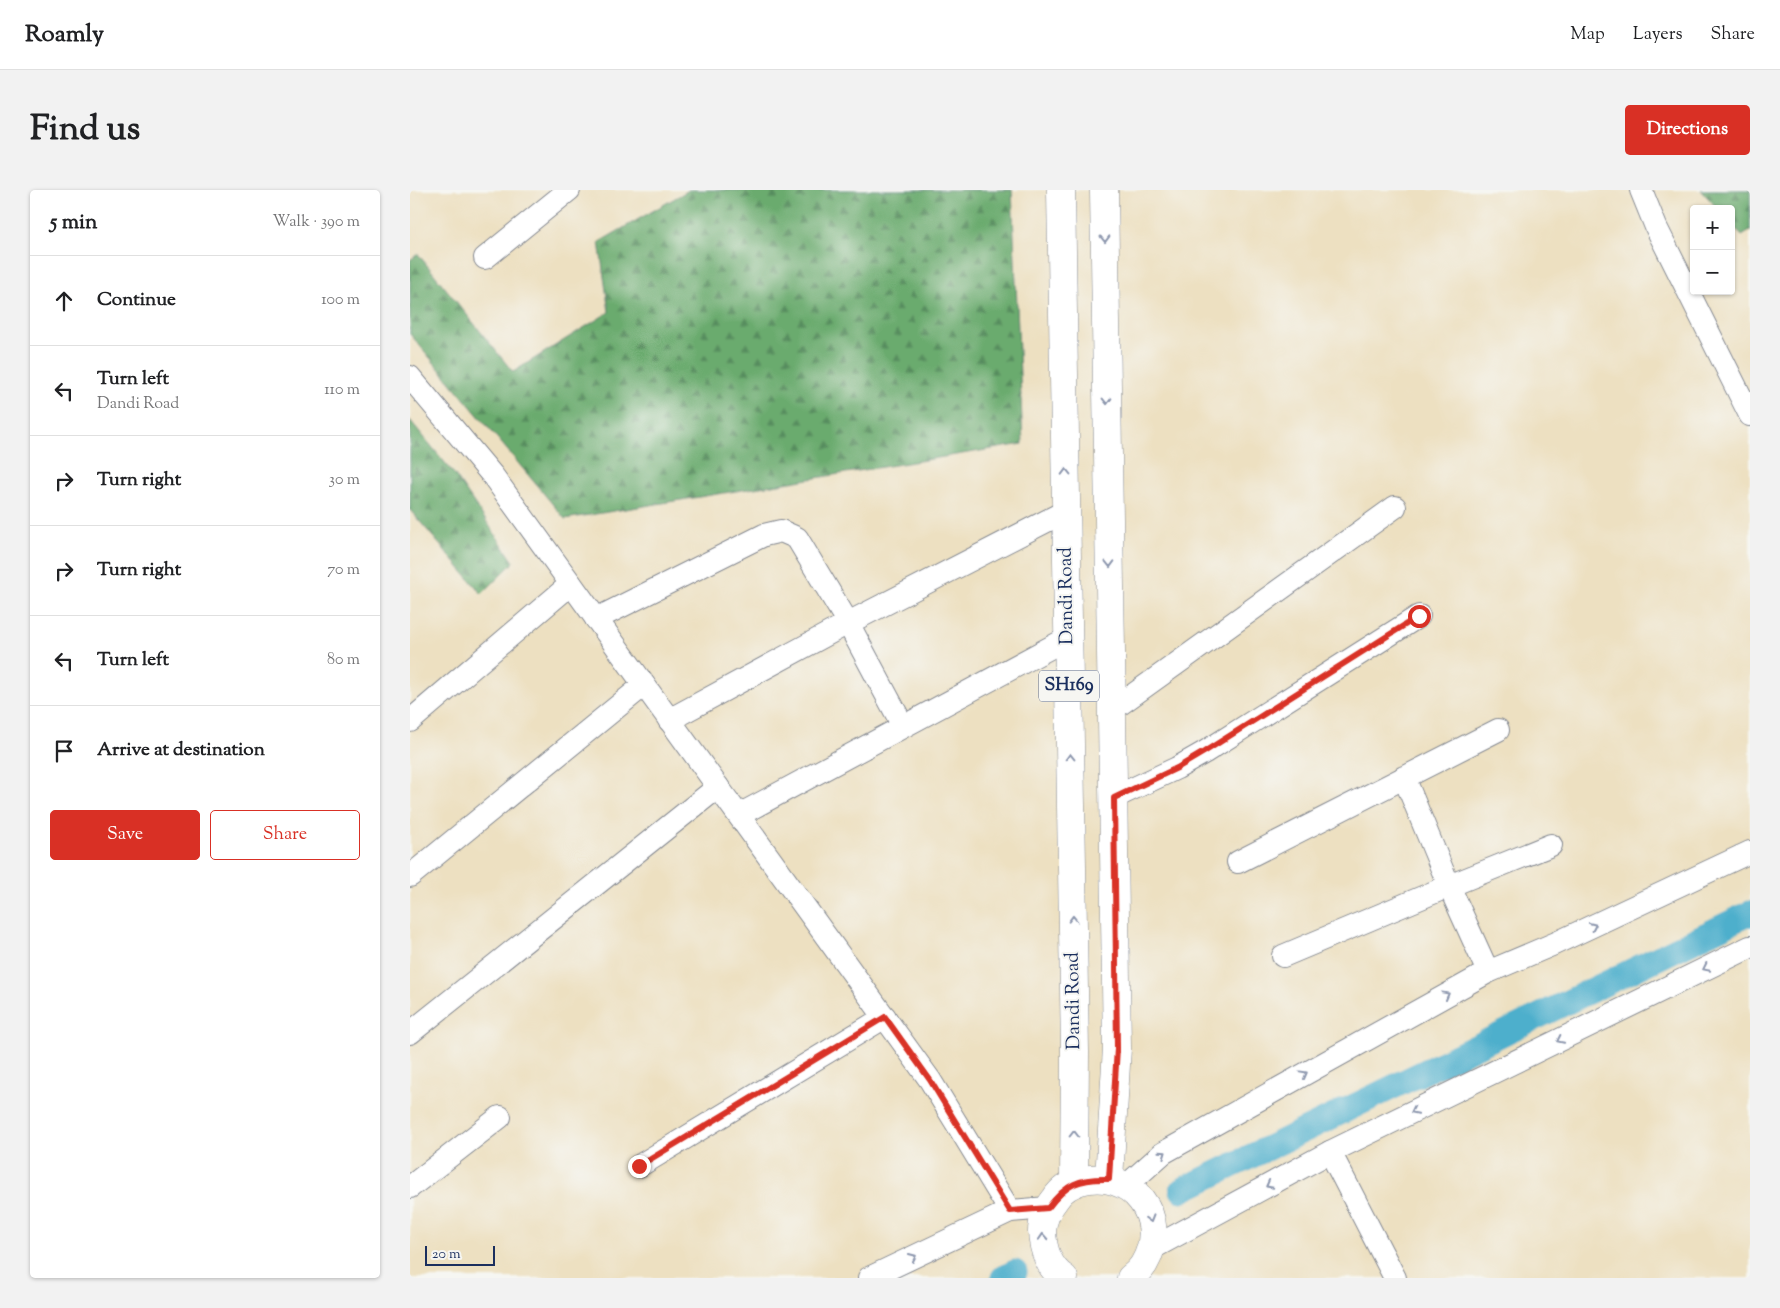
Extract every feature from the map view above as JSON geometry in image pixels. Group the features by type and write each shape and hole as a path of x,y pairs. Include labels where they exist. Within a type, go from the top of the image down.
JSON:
{"main road":[{"name":"Dandi Road","path":"1061,190 1075,1052 1074,1183"},
{"name":"SH169","path":"1104,190 1114,798 1117,1182"},
{"path":"1062,1277 1049,1262 1043,1244 1042,1226 1048,1208 1059,1193 1074,1183 1091,1178 1117,1182 1140,1197 1149,1213 1153,1230 1151,1249 1144,1266 1131,1278"}],"street":[{"path":"485,258 569,190"},
{"path":"1641,190 1656,227 1750,415"},
{"path":"410,376 493,476 885,1017 930,1080 1010,1211"},
{"path":"1112,710 1395,507"},
{"path":"670,720 848,623 1066,510"},
{"path":"596,619 764,535 781,531 796,538 848,623 903,726"},
{"path":"410,721 571,584"},
{"path":"1114,798 1177,768 1204,752 1419,616"},
{"path":"739,815 1068,638"},
{"path":"410,876 644,685"},
{"path":"1238,862 1498,730"},
{"path":"1404,777 1449,886 1488,972"},
{"path":"410,1033 718,787"},
{"path":"1283,956 1551,845"},
{"path":"1117,1182 1162,1153 1488,972 1554,944 1750,852"},
{"path":"1151,1249 1330,1152 1750,947"},
{"path":"639,1166 885,1017"},
{"path":"410,1187 500,1117"},
{"path":"1330,1152 1395,1278"},
{"path":"869,1278 1010,1211 1048,1208"}],"green space":[{"path":"689,190 1012,190 1023,444 565,519 410,334 410,260 418,254 513,372 609,312 599,242"},
{"path":"1701,190 1750,190 1750,231 1742,236 1735,228 1735,205 1714,205"},
{"path":"410,420 455,475 514,562 482,594 410,510"}],"waterway":[{"path":"1182,1190 1750,913"},
{"path":"1003,1278 1015,1272"}],"route":[{"path":"639,1166 885,1017 930,1080 1010,1211 1048,1208 1059,1193 1074,1183 1091,1178 1109,1179 1117,1048 1114,798 1177,768 1204,752 1419,616"}]}
